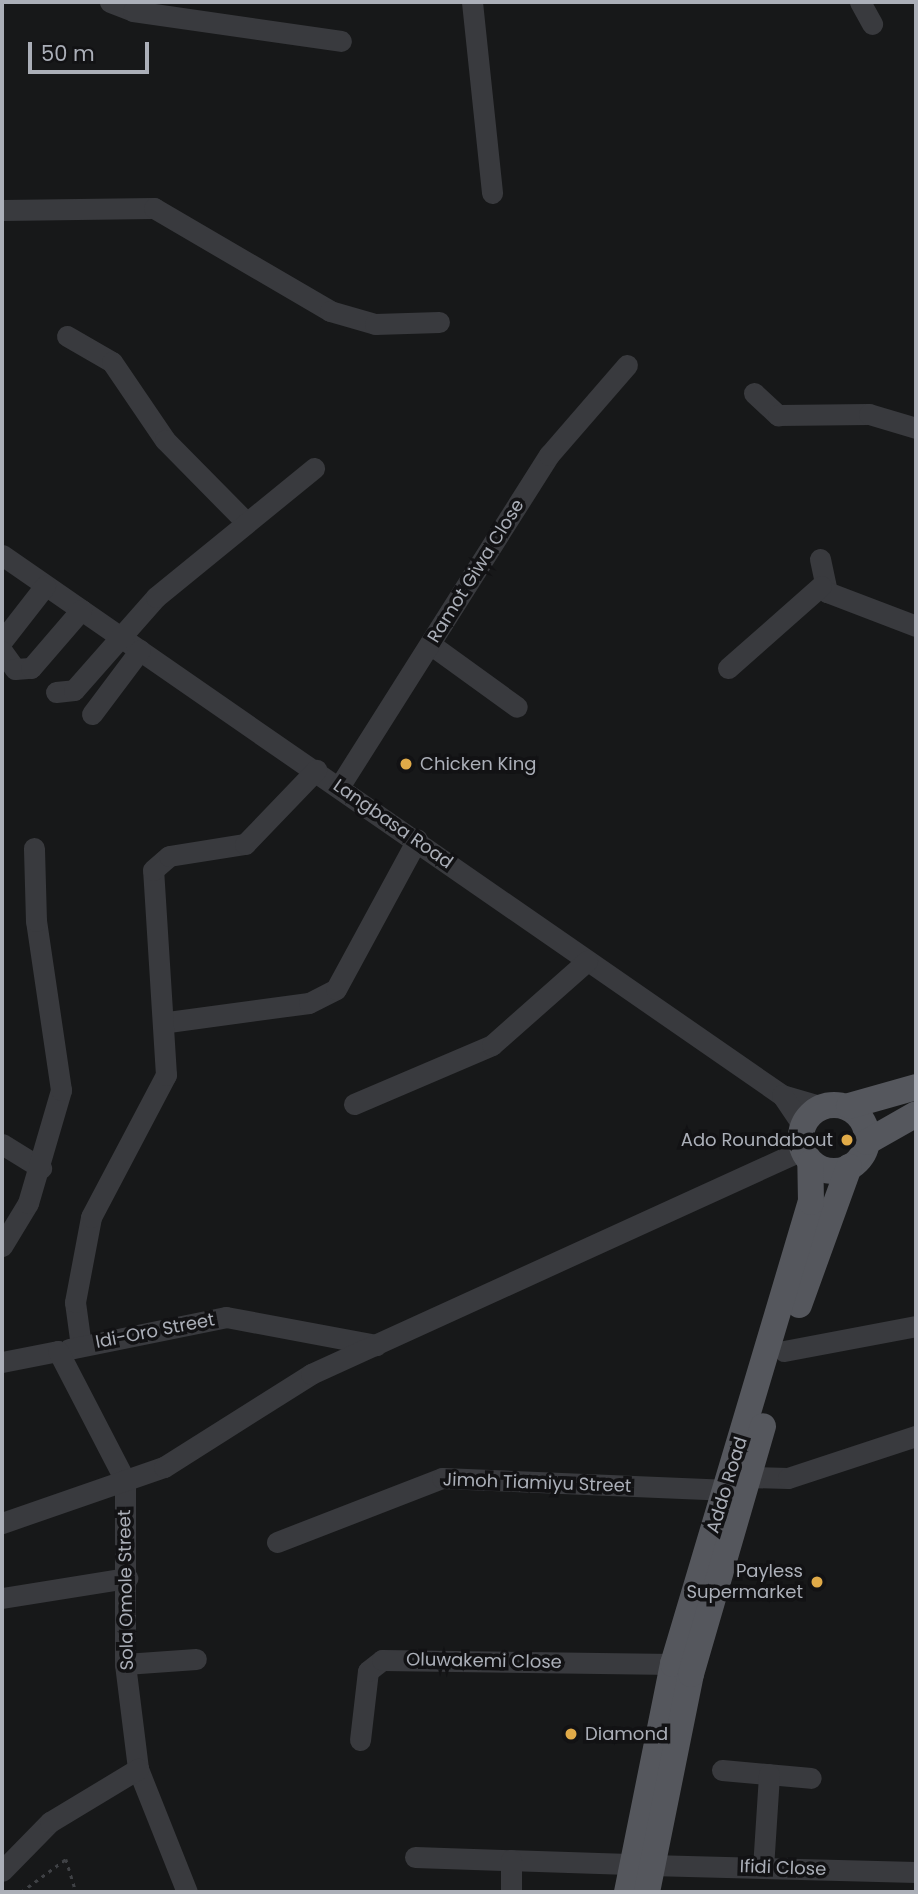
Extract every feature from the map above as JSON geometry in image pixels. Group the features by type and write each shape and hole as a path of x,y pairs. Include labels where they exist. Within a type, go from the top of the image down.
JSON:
{"main road":[{"path":"916,1087 836,1107 805,1146 825,1172 849,1167 867,1142 916,1114"},
{"path":"836,1107 865,1126 867,1142"},
{"name":"Addo Road","path":"647,1892 639,1865 673,1664 811,1202 805,1146"},
{"name":"Addo Road","path":"627,1892 639,1865 784,1351 849,1167"}],"street":[{"path":"110,2 143,13 341,41"},
{"path":"472,2 492,193"},
{"path":"860,2 872,24"},
{"path":"2,210 154,208 330,312 375,324 439,322"},
{"path":"67,335 112,362 165,440 244,520"},
{"name":"Ramot Giwa Close","path":"340,787 557,445 627,365"},
{"path":"754,393 778,415 869,415 916,428"},
{"path":"55,692 77,687 118,636 244,520 314,468"},
{"name":"Langbasa Road","path":"2,555 782,1095"},
{"path":"820,559 821,586"},
{"path":"2,641 46,586"},
{"path":"821,586 916,626"},
{"path":"728,668 821,586"},
{"path":"2,651 15,669 31,668 81,610"},
{"path":"430,644 517,707"},
{"path":"92,714 140,650"},
{"path":"81,1346 75,1302 79,1257 91,1217 162,1093 168,1022 153,870 159,860 245,844 316,770"},
{"path":"168,1022 309,1003 336,989 417,840"},
{"path":"2,1246 41,1168 61,1090 37,934 34,848"},
{"path":"354,1104 492,1045 587,961"},
{"path":"782,1095 836,1107"},
{"path":"2,1523 164,1467 262,1401 376,1345 805,1146 782,1095"},
{"path":"2,1144 41,1168"},
{"name":"Idi-Oro Street","path":"58,1351 226,1317 376,1345"},
{"path":"784,1351 916,1326"},
{"path":"2,1362 58,1351"},
{"name":"Sola Omole Street","path":"58,1351 125,1480 125,1664 138,1769 187,1892"},
{"path":"748,1477 788,1478 916,1436"},
{"name":"Jimoh Tiamiyu Street","path":"277,1542 442,1478 724,1490"},
{"path":"2,1598 127,1578"},
{"path":"125,1664 196,1659"},
{"name":"Oluwakemi Close","path":"360,1740 368,1671 382,1660 673,1664"},
{"path":"2,1871 50,1822 138,1769"},
{"path":"722,1770 811,1778"},
{"path":"763,1868 769,1774"},
{"name":"Ifidi Close","path":"415,1857 916,1871"},
{"path":"511,1860 511,1892"}],"path":[{"path":"21,1892 66,1859 76,1892"}],"place":[{"name":"Chicken King","path":"406,764"},
{"name":"Ado Roundabout","path":"847,1140"},
{"name":"Payless Supermarket","path":"817,1582"},
{"name":"Diamond","path":"571,1734"}]}
